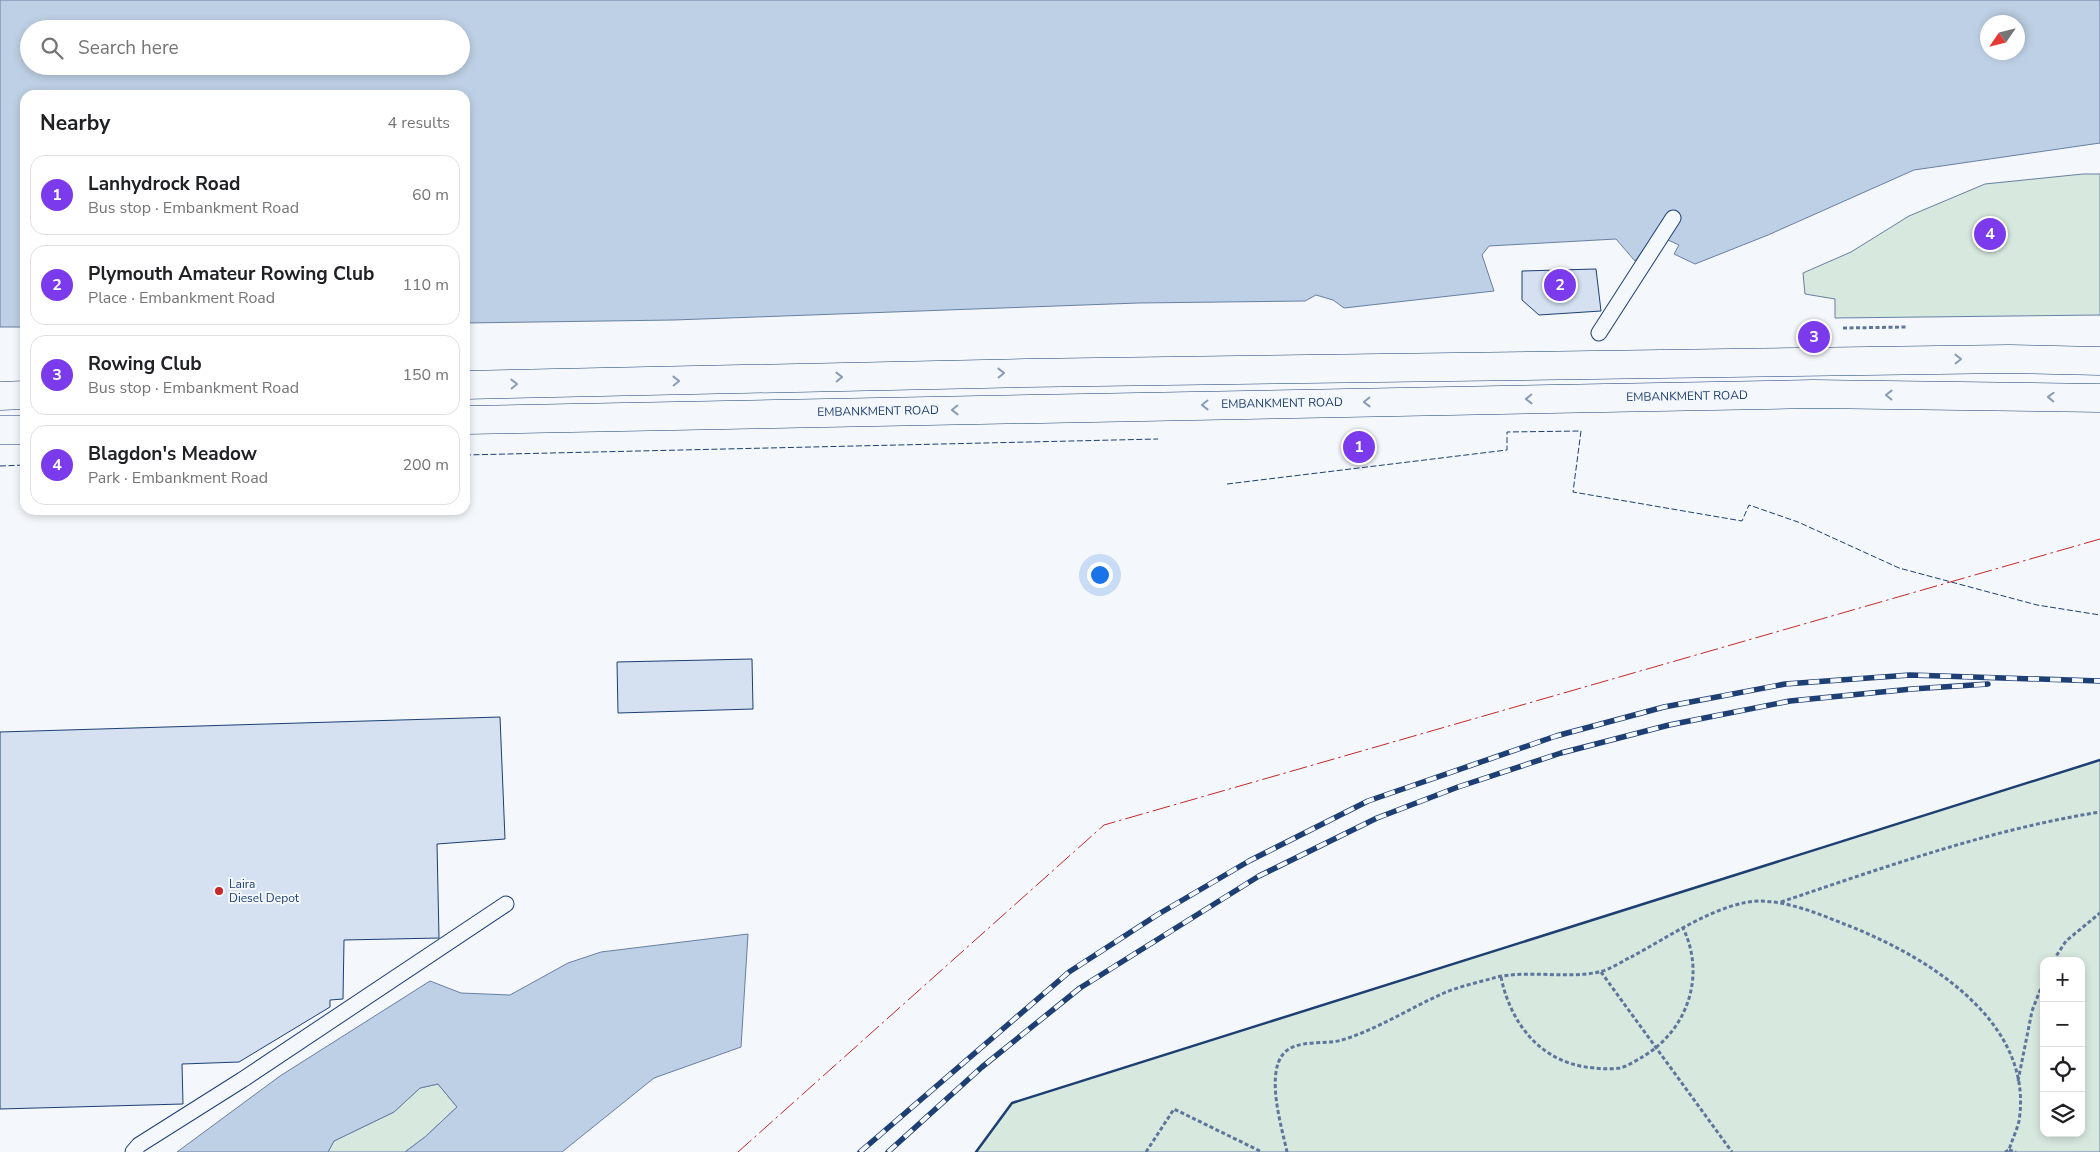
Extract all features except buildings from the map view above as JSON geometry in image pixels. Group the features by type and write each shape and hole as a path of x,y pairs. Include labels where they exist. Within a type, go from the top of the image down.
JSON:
{"main road":[{"path":"470,385 1431,366 2009,359 2100,361"},
{"name":"EMBANKMENT ROAD","path":"470,420 1804,394 2100,398"},
{"path":"0,396 20,395"},
{"path":"0,430 20,430"}],"lane":[{"path":"1599,333 1674,218"},
{"path":"133,1152 139,1145 242,1080 506,904"}],"path":[{"path":"1780,903 1943,850 2055,819 2100,812"},
{"path":"1287,1152 1278,1114 1275,1079 1278,1063 1285,1052 1299,1046 1339,1041 1366,1032 1446,992 1501,976 1601,972 1715,912 1757,901 1780,903 1863,931 1923,963 1970,997 1991,1020 2012,1058 2018,1083 2019,1121 2007,1151 2016,1152"},
{"path":"2056,957 2066,941 2100,914"},
{"path":"1501,976 1505,994 1520,1026 1549,1054 1575,1065 1598,1069 1620,1068 1657,1048 1670,1035 1684,1012 1691,996 1694,974 1689,941 1683,928"},
{"path":"1601,972 1732,1152"},
{"path":"2018,1083 2032,1011 2040,990"},
{"path":"1146,1152 1174,1109 1262,1152"}],"shaded area":[{"path":"2100,174 2100,315 1835,318 1835,299 1805,294 1803,273 1851,252 1909,216 1985,184"},
{"path":"2100,760 2100,1152 976,1152 1012,1103"},
{"path":"438,1084 457,1107 425,1137 405,1152 328,1152 334,1141 394,1112 420,1088"}],"water":[{"path":"0,0 2100,0 2100,143 1914,170 1768,235 1695,264 1674,254 1679,245 1655,234 1635,261 1616,239 1489,246 1482,255 1494,291 1344,308 1333,300 1316,295 1305,301 1138,303 674,320 470,323 470,90 20,90 20,327 0,327"},
{"path":"748,934 741,1047 654,1078 562,1152 405,1152 425,1137 457,1107 438,1084 420,1088 394,1112 334,1141 328,1152 177,1152 280,1076 430,981 461,993 510,995 568,963 601,952"}],"railway":[{"path":"860,1152 1069,972 1157,915 1249,861 1368,801 1556,736 1664,707 1785,684 1910,675 2100,681"},
{"path":"888,1152 982,1067 1080,988 1259,876 1377,818 1458,787 1561,753 1669,725 1790,701 1912,689 1988,684"}],"fence":[{"path":"1227,484 1507,450 1507,432 1581,431 1573,492 1742,521 1749,505 1798,522 1899,568 2037,605 2100,615"},
{"path":"470,455 1158,439"},
{"path":"0,466 20,465"}],"wall":[{"path":"976,1152 1012,1103 2100,760"}],"power":[{"path":"738,1152 1104,825 2100,539"}],"place":[{"name":"Blagdon's Meadow","path":"1990,234"},
{"name":"Plymouth Amateur Rowing Club","path":"1560,285"},
{"name":"Rowing Club","path":"1814,337"},
{"name":"Lanhydrock Road","path":"1359,447"},
{"name":"Laira Diesel Depot","path":"219,891"}]}
